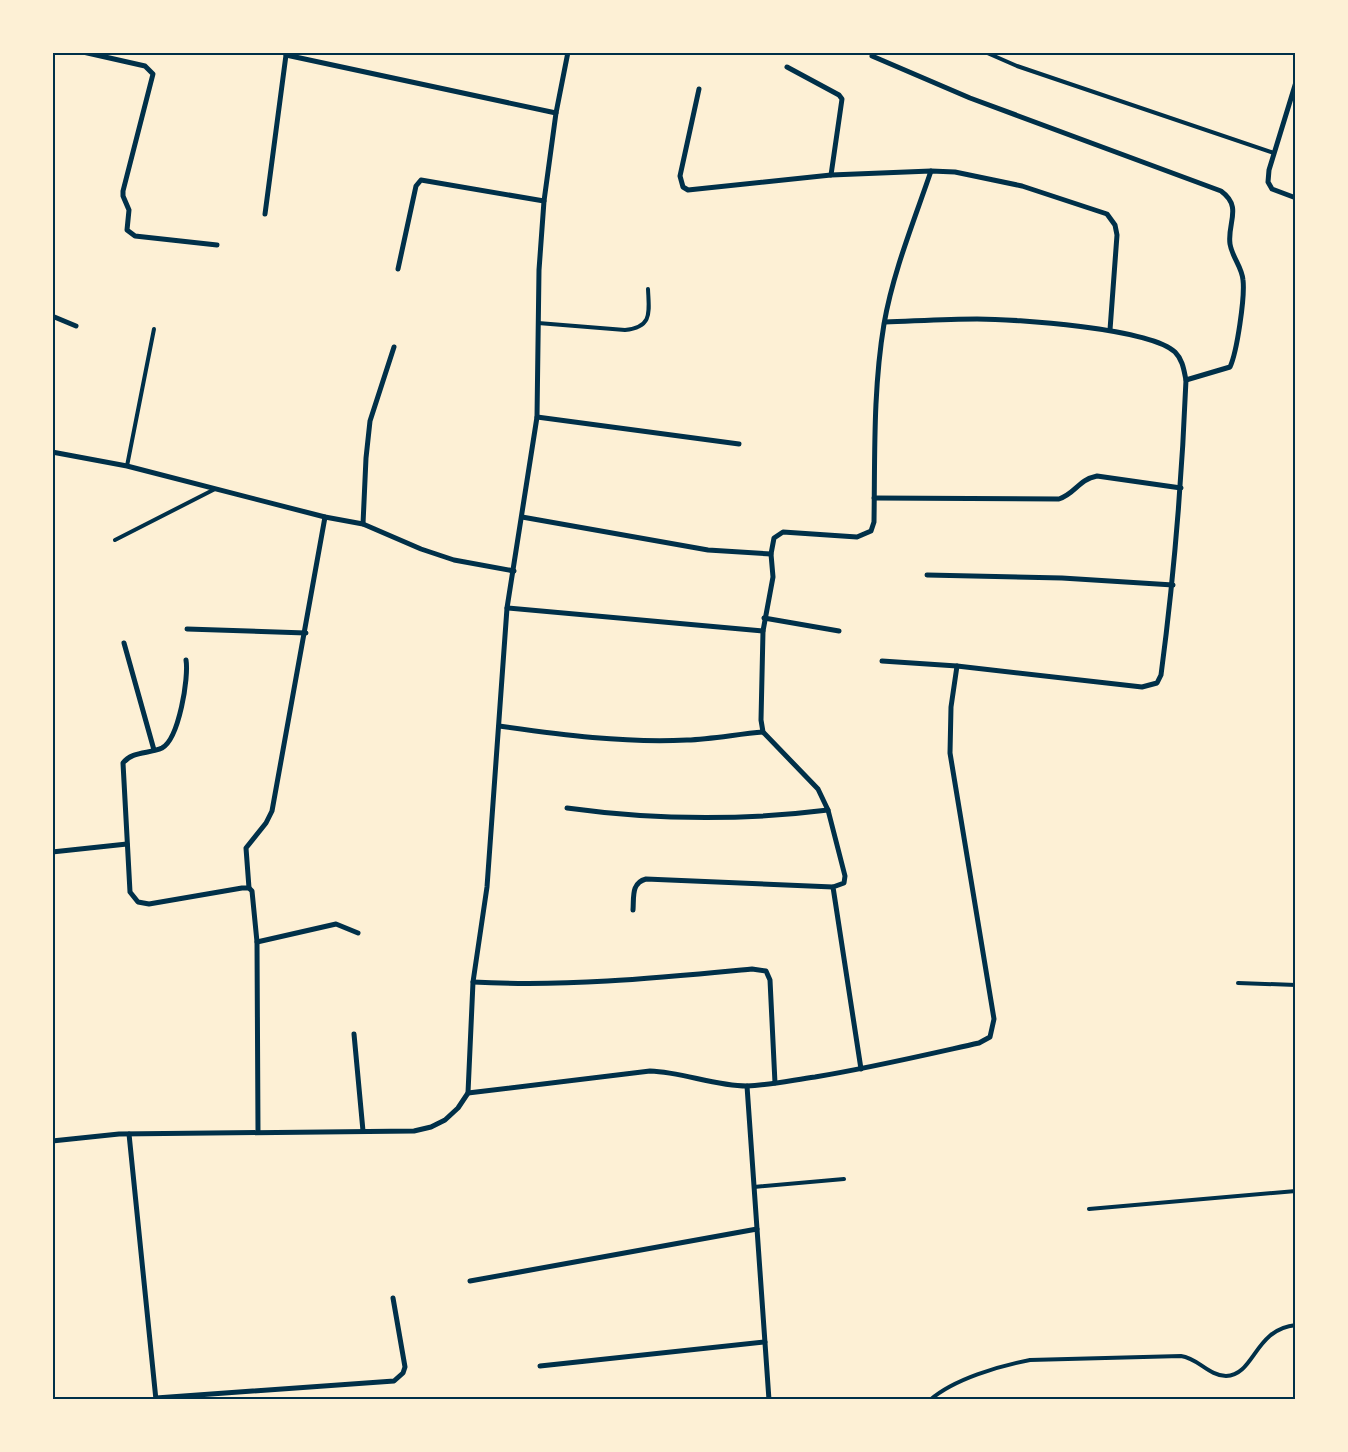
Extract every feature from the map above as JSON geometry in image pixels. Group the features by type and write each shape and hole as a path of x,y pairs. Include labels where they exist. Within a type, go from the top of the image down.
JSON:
{"street":[{"path":"83,52 108,55 145,66 153,74 123,191 123,196 129,210 127,230 134,236 217,245"},
{"path":"52,1141 129,1134 258,1131 414,1131 431,1127 445,1120 458,1108 468,1093 473,982 487,887 507,608 537,417 538,323 544,201 556,113 568,52"},
{"path":"265,214 286,54 556,113"},
{"path":"872,56 955,93 1220,191 1227,196 1233,210 1231,247 1244,281 1237,344 1230,367 1186,380"},
{"path":"787,67 839,95 842,99 831,175"},
{"path":"1296,82 1274,153 1268,182 1272,189 1296,198"},
{"path":"699,89 680,176 683,187 696,190 831,175 931,171 985,177 1022,186 1107,214 1115,225 1118,235 1110,330"},
{"path":"633,910 636,886 639,881 646,880 833,887 846,880 828,810 818,790 807,776 763,732 761,720 763,632 764,618 773,578 771,554 774,538 783,532 864,536 871,531 874,522 877,377 885,322 896,273 931,171"},
{"path":"398,269 416,186 421,180 544,201"},
{"path":"52,316 76,326"},
{"path":"882,661 957,666 1149,686 1157,683 1161,675 1173,585 1181,488 1186,380 1182,363 1175,352 1148,338 1110,330 978,319 885,322"},
{"path":"363,524 370,421 394,347"},
{"path":"537,417 739,444"},
{"path":"52,452 127,466 325,517 363,524 421,549 454,560 514,571"},
{"path":"874,498 1059,499 1066,496 1087,478 1097,476 1181,488"},
{"path":"258,1131 257,942 254,896 249,888 246,848 266,823 272,811 306,632 325,517"},
{"path":"522,517 708,550 771,554"},
{"path":"927,575 1062,578 1173,585"},
{"path":"507,608 763,632"},
{"path":"764,618 839,631"},
{"path":"187,630 306,632"},
{"path":"124,643 154,750"},
{"path":"186,660 187,681 172,733 166,745 135,754 123,763 130,892 133,898 142,904 249,888"},
{"path":"468,1093 650,1071 671,1072 722,1084 747,1086 861,1069 980,1043 990,1037 994,1019 950,753 951,707 957,666"},
{"path":"499,726 580,738 631,740 688,740 763,732"},
{"path":"566,808 640,817 678,819 754,817 828,810"},
{"path":"52,852 127,844"},
{"path":"833,887 861,1069"},
{"path":"257,942 336,924 358,933"},
{"path":"473,982 535,985 589,983 752,969 766,971 770,980 774,1083"},
{"path":"354,1034 363,1131"},
{"path":"747,1086 769,1400"},
{"path":"129,1134 156,1399 394,1381 403,1373 405,1366 393,1298"},
{"path":"470,1281 757,1229"},
{"path":"540,1366 765,1342"}],"lane":[{"path":"985,52 1017,66 1274,153"},
{"path":"538,323 625,330 637,329 645,323 649,312 648,289"},
{"path":"127,466 154,330"},
{"path":"115,540 214,488"},
{"path":"1238,983 1296,985"},
{"path":"754,1186 844,1179"},
{"path":"1089,1209 1296,1191"},
{"path":"930,1400 940,1391 984,1373 1005,1365 1030,1360 1181,1356 1190,1357 1215,1374 1233,1375 1244,1368 1266,1338 1274,1331 1296,1325"}]}
